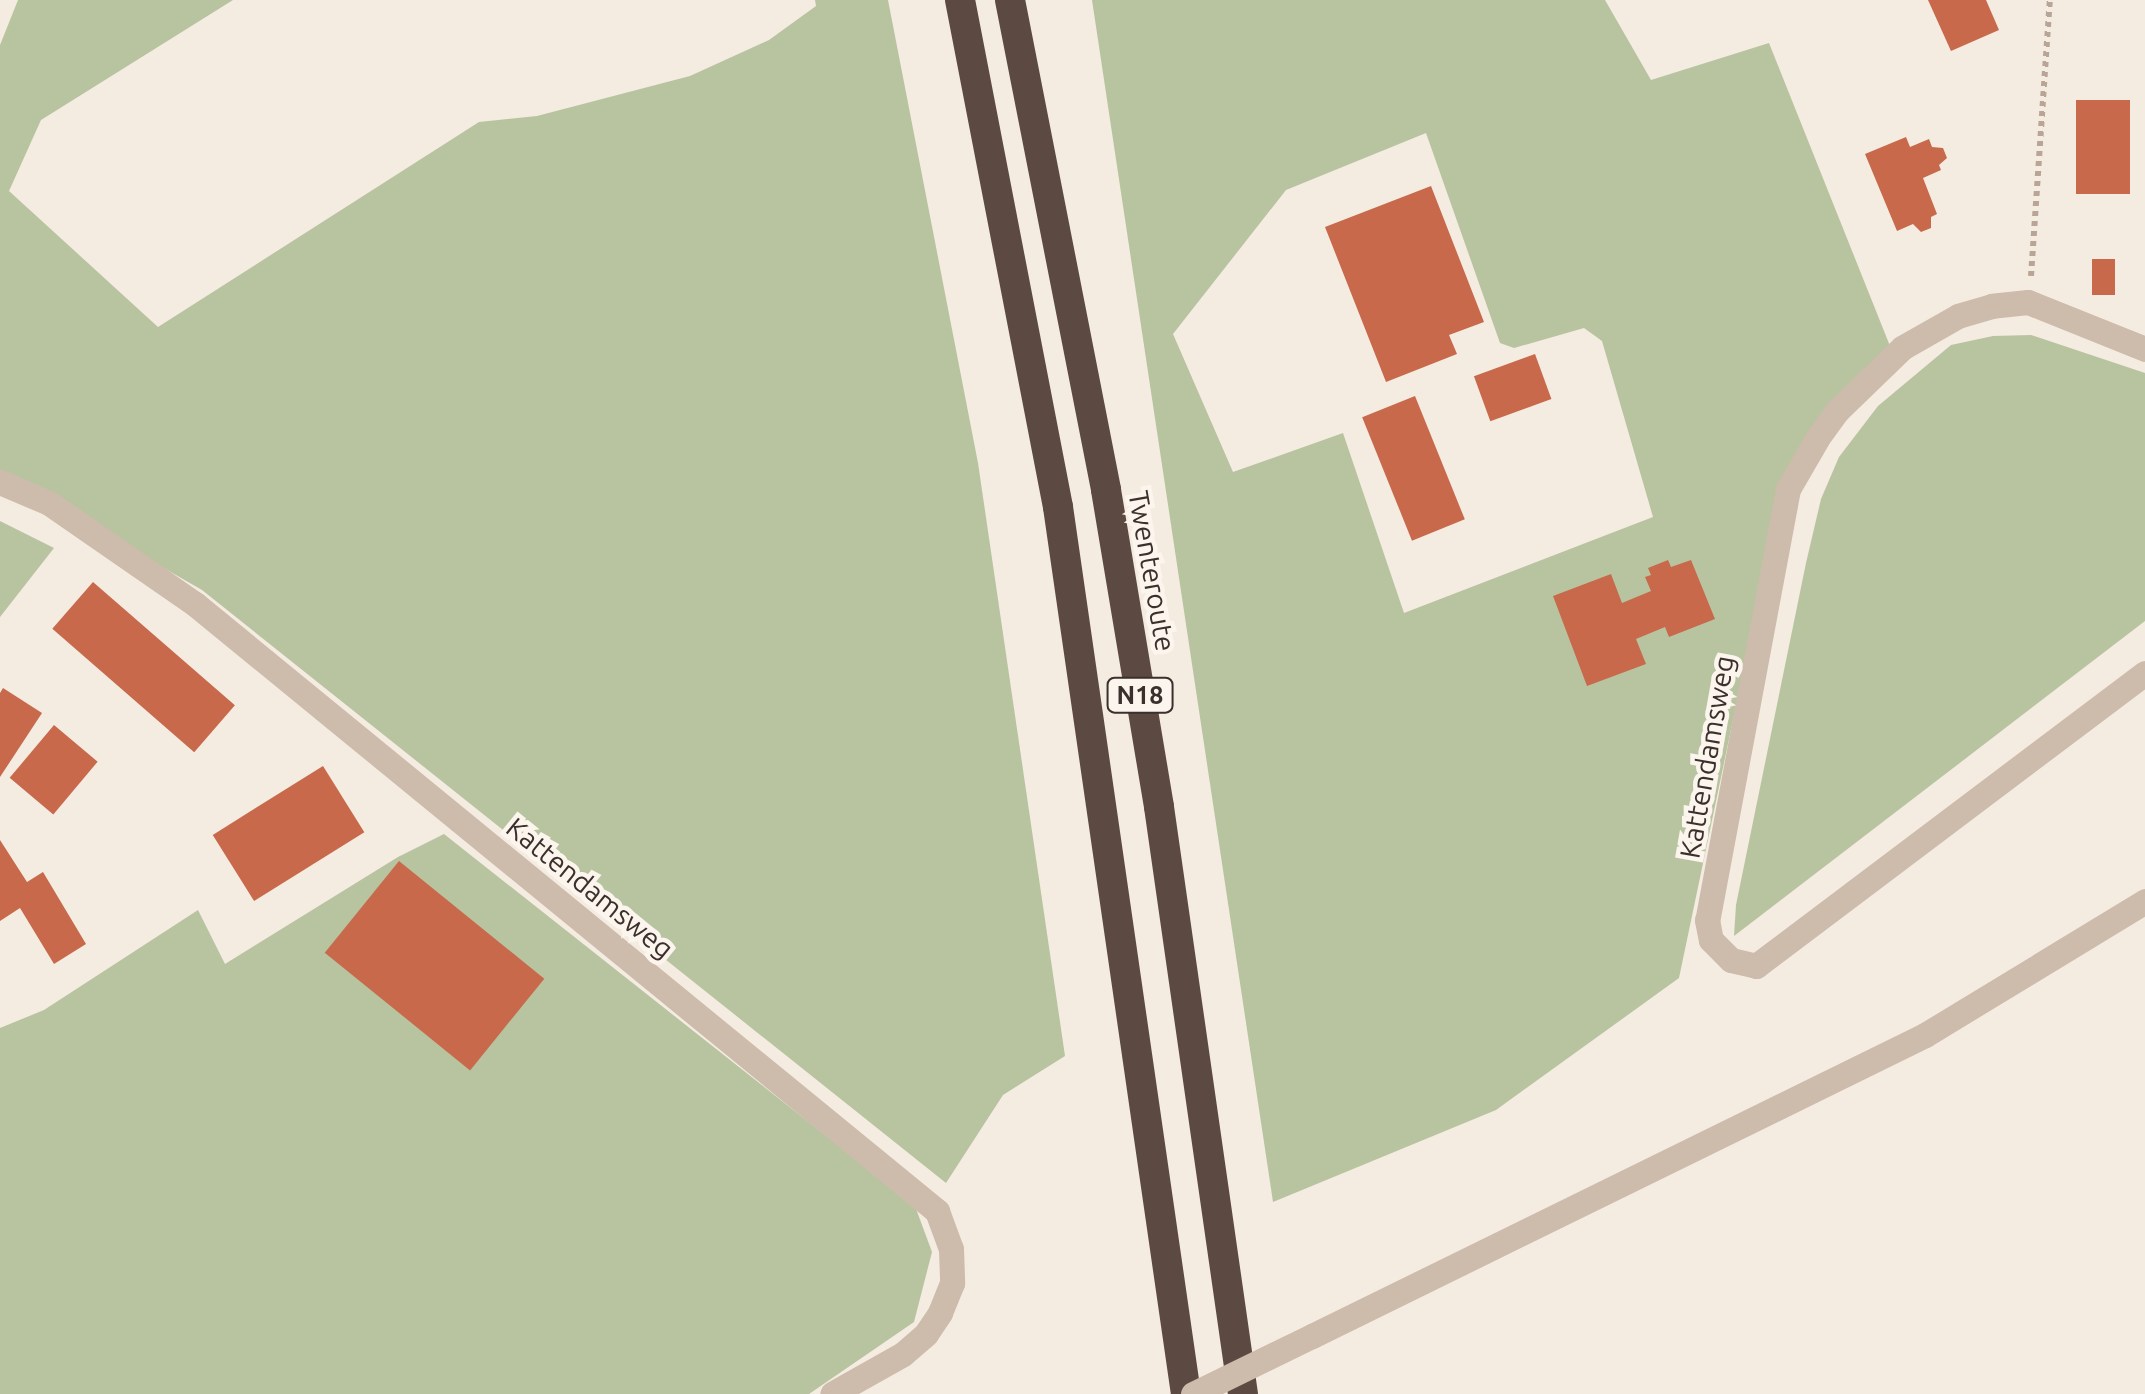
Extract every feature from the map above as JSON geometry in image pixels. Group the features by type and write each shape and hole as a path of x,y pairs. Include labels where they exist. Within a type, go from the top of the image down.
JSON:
{"highway":[{"name":"N18","path":"960,0 1058,507 1190,1394"},
{"name":"Twenteroute","path":"1010,0 1106,490 1159,807 1243,1394"}],"street":[{"path":"2028,302 2145,349"},
{"name":"Kattendamsweg","path":"2028,302 1958,316 1902,348 1838,411 1788,489 1708,920 1711,940 1731,960 1756,966 2145,673"},
{"name":"Kattendamsweg","path":"0,482 49,503 195,604 936,1212 951,1248 952,1266 952,1283 940,1313 926,1334 903,1354 832,1394"},
{"path":"1190,1394 1925,1036 2145,901"}],"path":[{"path":"2028,302 2050,0"}],"green space":[{"path":"18,0 233,0 41,120 9,191 158,327 479,122 537,116 690,76 769,40 816,6 815,0 888,0 978,463 1065,1056 1003,1095 946,1183 202,590 0,474 0,45"},
{"path":"1092,0 1605,0 1651,80 1769,43 1890,346 1811,444 1747,653 1679,978 1496,1110 1273,1202","holes":["1426,133 1500,343 1514,348 1584,328 1602,341 1653,517 1404,613 1343,433 1233,472 1173,334 1286,190"]},
{"path":"2031,335 2145,373 2145,621 1734,936 1736,905 1806,563 1821,499 1839,457 1878,406 1951,345 1993,336"},
{"path":"0,521 54,548 0,617"},
{"path":"444,834 915,1206 932,1252 914,1322 809,1394 0,1394 0,1028 44,1010 198,910 225,964 398,857"}],"building":[{"path":"1928,0 1986,0 1999,30 1951,51"},
{"path":"2076,100 2130,100 2130,194 2076,194"},
{"path":"1906,137 1910,147 1929,139 1932,147 1943,148 1947,158 1939,165 1941,170 1923,178 1937,214 1931,217 1931,228 1921,232 1913,224 1897,231 1865,154"},
{"path":"1431,186 1484,322 1449,335 1457,354 1386,382 1325,227"},
{"path":"2092,259 2115,259 2115,295 2092,295"},
{"path":"1535,354 1551,399 1490,421 1474,376"},
{"path":"1415,396 1465,519 1412,541 1362,417"},
{"path":"1668,560 1671,567 1691,560 1715,619 1669,637 1665,627 1636,639 1646,664 1587,686 1553,596 1611,574 1622,603 1651,591 1645,577 1651,575 1648,568"},
{"path":"93,582 235,705 194,752 52,629"},
{"path":"3,688 42,713 0,777 0,693"},
{"path":"54,725 98,762 53,814 10,778"},
{"path":"323,766 364,832 254,901 213,835"},
{"path":"0,840 27,882 43,872 86,944 54,964 20,908 0,921"},
{"path":"399,861 544,979 470,1070 325,953"}]}
